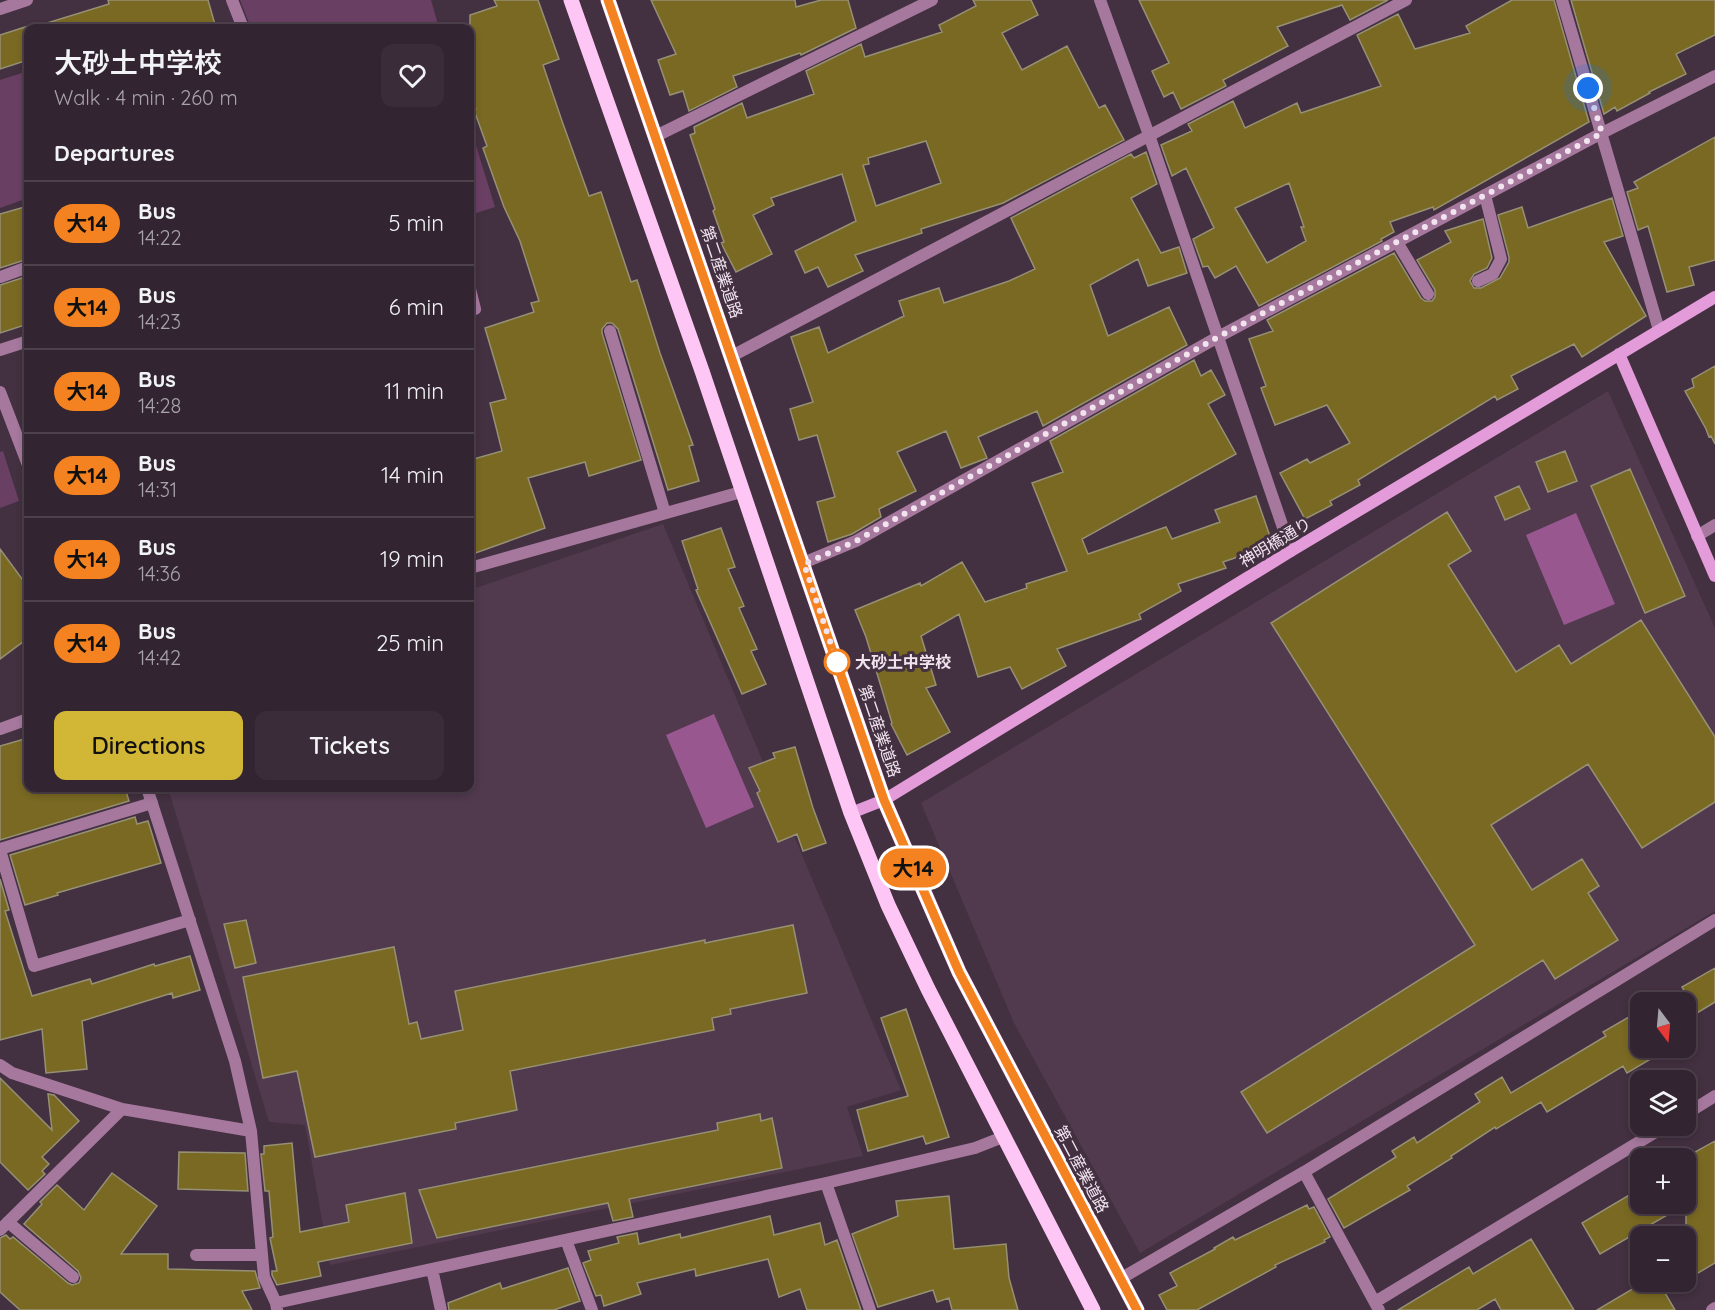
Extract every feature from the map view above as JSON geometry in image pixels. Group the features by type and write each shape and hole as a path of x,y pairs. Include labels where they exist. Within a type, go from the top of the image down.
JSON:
{"main road":[{"path":"571,0 702,371 851,813 888,904 927,989 1093,1310"},
{"name":"第二産業道路","path":"608,0 884,800 959,972 1137,1310"}],"street":[{"path":"0,9 27,0"},
{"path":"232,0 241,24"},
{"path":"656,136 932,0"},
{"path":"1100,0 1149,135 1291,551"},
{"path":"732,356 1406,0"},
{"path":"1562,0 1659,330"},
{"path":"804,564 856,541 1218,337 1602,133 1715,76"},
{"path":"1478,281 1493,274 1501,259 1485,195"},
{"path":"1397,242 1428,294"},
{"path":"0,276 24,268"},
{"name":"神明橋通り","path":"851,813 884,800 1291,551 1715,297"},
{"path":"610,331 665,513"},
{"path":"0,350 24,342"},
{"path":"1619,354 1715,576"},
{"path":"0,392 24,446"},
{"path":"474,567 741,492"},
{"path":"1697,536 1715,525"},
{"path":"0,729 24,720"},
{"path":"148,792 235,1061 251,1131 264,1278 276,1306 432,1269 826,1183 975,1148 1003,1137"},
{"path":"152,802 0,849 34,966 190,920"},
{"path":"1120,1280 1304,1173 1715,920"},
{"path":"0,1065 12,1073 122,1109 251,1131"},
{"path":"1696,1108 1715,1096"},
{"path":"73,1277 4,1226 122,1109"},
{"path":"1304,1173 1377,1306 1649,1136"},
{"path":"826,1183 870,1310"},
{"path":"566,1240 592,1310"},
{"path":"196,1255 261,1256"},
{"path":"432,1269 441,1310"}],"shaded area":[{"path":"240,0 431,0 438,24 249,24"},
{"path":"24,72 24,199 0,208 0,80"},
{"path":"474,139 495,207 474,214"},
{"path":"1608,391 1715,628 1715,911 1140,1253 1014,1023 921,803"},
{"path":"3,451 19,501 0,508 0,452"},
{"path":"1576,513 1615,604 1564,625 1526,535"},
{"path":"663,524 901,1090 847,1107 863,1156 330,1265 305,1125 269,1122 169,792 474,792 474,589"},
{"path":"714,714 754,807 706,828 666,735"}],"building":[{"path":"108,0 208,0 215,24 47,24 109,4"},
{"path":"494,0 538,0 559,59 543,65 589,196 601,192 631,282 637,280 693,445 689,446 699,481 668,490 618,329 612,323 607,323 602,333 641,460 589,476 585,462 528,478 545,528 474,554 474,459 502,451 490,403 506,399 485,328 534,312 531,303 539,301 520,241 504,207 483,148 487,146 474,110 476,109 474,103 474,24 470,24 470,15 497,6"},
{"path":"651,0 795,0 796,7 821,0 848,0 856,28 801,55 800,53 733,76 737,87 689,111 683,91 670,95 658,60 676,54"},
{"path":"973,0 1031,0 1038,15 1002,33 1022,70 1067,46 1099,108 1105,105 1124,140 1003,203 921,229 922,233 855,255 863,271 828,287 818,267 805,273 795,251 856,221 842,174 771,198 774,205 753,215 772,254 736,272 721,243 724,242 713,211 715,209 690,135 695,133 694,127 742,103 747,118 814,94 806,71 861,44 865,57 942,32 939,25 976,6","holes":["926,141 941,183 876,206 863,165 869,164 868,158"]},
{"path":"1139,0 1388,0 1350,20 1342,5 1277,27 1288,46 1223,80 1226,86 1181,109 1173,92 1164,97 1152,71 1169,63"},
{"path":"1512,0 1554,0 1589,122 1434,210 1433,207 1390,222 1394,232 1381,239 1382,241 1259,306 1236,266 1215,278 1208,266 1203,267 1193,239 1214,228 1186,168 1172,176 1161,145 1192,131 1188,124 1233,101 1245,128 1297,103 1301,113 1381,86 1357,35 1398,14 1415,49 1470,33 1466,26","holes":["1289,183 1304,227 1301,227 1306,241 1267,263 1235,208"]},
{"path":"1571,0 1715,0 1715,35 1676,54 1686,74 1617,111 1615,107 1604,114"},
{"path":"24,27 24,61 0,69 0,35"},
{"path":"1715,137 1715,260 1689,267 1694,285 1667,292 1648,226 1638,230 1627,192 1638,188 1634,182"},
{"path":"1146,152 1157,184 1131,198 1161,253 1179,247 1187,273 1148,286 1138,259 1090,285 1108,336 1169,307 1187,345 1043,426 1037,411 978,437 987,458 961,468 946,431 897,452 916,491 879,509 881,517 852,534 828,542 817,502 835,497 817,435 799,440 790,409 813,402 791,337 819,327 828,353 904,316 899,301 939,288 944,303 1009,281 1035,269 1011,218 1131,154 1134,158"},
{"path":"1612,198 1623,236 1604,242 1646,316 1582,357 1574,344 1511,376 1518,389 1497,400 1495,396 1358,480 1360,485 1330,501 1332,505 1305,519 1280,473 1307,459 1310,463 1350,443 1327,405 1275,425 1261,388 1266,386 1249,339 1273,331 1267,320 1394,253 1421,298 1425,301 1432,301 1435,297 1435,290 1417,260 1451,242 1445,231 1483,219 1492,258 1487,268 1474,274 1470,281 1474,288 1481,288 1500,278 1509,262 1498,215 1522,207 1528,228"},
{"path":"24,207 24,260 0,268 0,214"},
{"path":"24,277 24,325 0,333 0,285"},
{"path":"1194,360 1201,376 1211,370 1225,395 1208,404 1236,454 1082,539 1088,554 1166,527 1172,539 1220,522 1215,510 1256,496 1273,545 1223,562 1226,568 1178,584 1181,591 1139,614 1141,619 1057,649 1066,666 1022,689 1010,667 978,677 959,614 921,636 936,685 926,688 950,732 907,755 891,724 866,637 855,610 920,583 921,586 962,562 985,602 1027,588 1026,584 1067,571 1032,483 1063,472 1050,441"},
{"path":"1715,366 1715,444 1685,391 1694,387 1692,379"},
{"path":"1565,451 1577,481 1548,492 1536,462"},
{"path":"1630,469 1685,596 1645,613 1591,486"},
{"path":"1519,486 1530,509 1505,520 1495,497"},
{"path":"1447,512 1471,551 1448,565 1516,672 1559,645 1571,664 1641,620 1715,737 1715,802 1642,848 1588,764 1491,825 1532,890 1582,859 1599,886 1588,893 1618,940 1555,979 1543,960 1267,1133 1241,1092 1475,945 1271,623"},
{"path":"721,528 735,567 728,569 744,606 739,608 757,649 751,651 766,684 742,694 696,590 698,589 682,541"},
{"path":"0,549 24,582 24,641 0,659"},
{"path":"24,739 24,792 126,792 129,801 0,840 0,746"},
{"path":"795,747 826,843 803,851 797,834 778,842 757,793 760,791 749,768 775,758 773,753"},
{"path":"135,817 137,824 148,821 161,863 57,893 58,895 25,905 10,855"},
{"path":"0,879 9,910 5,911 32,996 90,979 92,984 154,964 155,966 190,956 200,990 173,998 172,993 82,1021 87,1069 46,1073 42,1029 0,1040"},
{"path":"246,920 256,963 235,968 224,924"},
{"path":"793,925 807,993 730,1009 731,1014 712,1018 714,1030 510,1071 517,1110 455,1123 456,1129 315,1157 297,1071 263,1078 243,977 394,947 409,1024 417,1022 421,1039 463,1030 455,991 705,940 705,943"},
{"path":"1715,968 1715,1002 1697,1013 1696,992 1685,992 1682,987"},
{"path":"906,1009 949,1137 926,1144 923,1136 868,1151 857,1110 908,1096 881,1018"},
{"path":"1630,1016 1630,1058 1652,1058 1627,1073 1623,1066 1547,1112 1541,1102 1496,1129 1495,1127 1451,1156 1452,1158 1407,1186 1410,1190 1344,1228 1328,1199 1396,1157 1392,1151 1414,1137 1417,1143 1480,1102 1475,1094 1502,1077 1511,1093 1606,1036 1603,1032"},
{"path":"0,1078 52,1130 48,1094 54,1095 79,1121 42,1157 49,1164 42,1171 45,1174 28,1190 0,1162"},
{"path":"760,1114 761,1121 772,1118 782,1168 629,1199 633,1217 613,1221 608,1203 437,1238 419,1190 718,1130 717,1123"},
{"path":"1715,1141 1715,1263 1696,1274 1696,1226 1686,1226 1686,1214 1696,1214 1696,1151"},
{"path":"292,1143 300,1232 349,1222 346,1205 405,1193 412,1243 318,1262 321,1276 277,1285 272,1275 272,1271 277,1271 270,1238 273,1237 269,1191 265,1191 261,1154 264,1154 264,1146"},
{"path":"179,1152 245,1153 248,1191 178,1189"},
{"path":"112,1173 157,1206 121,1254 168,1254 168,1269 255,1271 260,1288 242,1291 252,1310 20,1310 0,1292 0,1238 6,1235 10,1239 13,1237 68,1283 72,1285 79,1283 81,1278 78,1271 24,1224 42,1204 40,1202 57,1185 84,1210"},
{"path":"1630,1195 1630,1214 1669,1214 1648,1226 1630,1226 1630,1237 1600,1254 1582,1223"},
{"path":"949,1196 954,1249 1006,1244 1009,1278 1018,1310 952,1310 949,1298 937,1302 933,1290 878,1307 852,1234 898,1216 896,1201"},
{"path":"1307,1205 1309,1209 1314,1207 1330,1237 1324,1240 1325,1242 1275,1265 1276,1267 1197,1310 1167,1310 1159,1295 1177,1286 1170,1273 1233,1237 1235,1240"},
{"path":"770,1216 774,1235 820,1223 825,1245 837,1240 861,1310 807,1310 800,1289 779,1297 768,1259 696,1276 695,1269 637,1283 641,1294 604,1306 601,1295 596,1296 583,1263 591,1260 588,1251 619,1243 617,1237 637,1233 639,1244 680,1234 681,1238"},
{"path":"1531,1239 1574,1310 1501,1310 1495,1299 1477,1310 1398,1310 1469,1267 1473,1274"},
{"path":"568,1268 580,1301 554,1310 449,1310 448,1303 500,1283 502,1289"},
{"path":"1630,1290 1664,1292 1675,1310 1597,1310"}],"bus line":[{"name":"大14","path":"608,0 884,800 959,972 1137,1310"}],"place":[{"name":"大砂土中学校","path":"837,662"}],"route":[{"path":"837,662 804,564 856,541 1218,337 1602,133 1588,88"}]}
